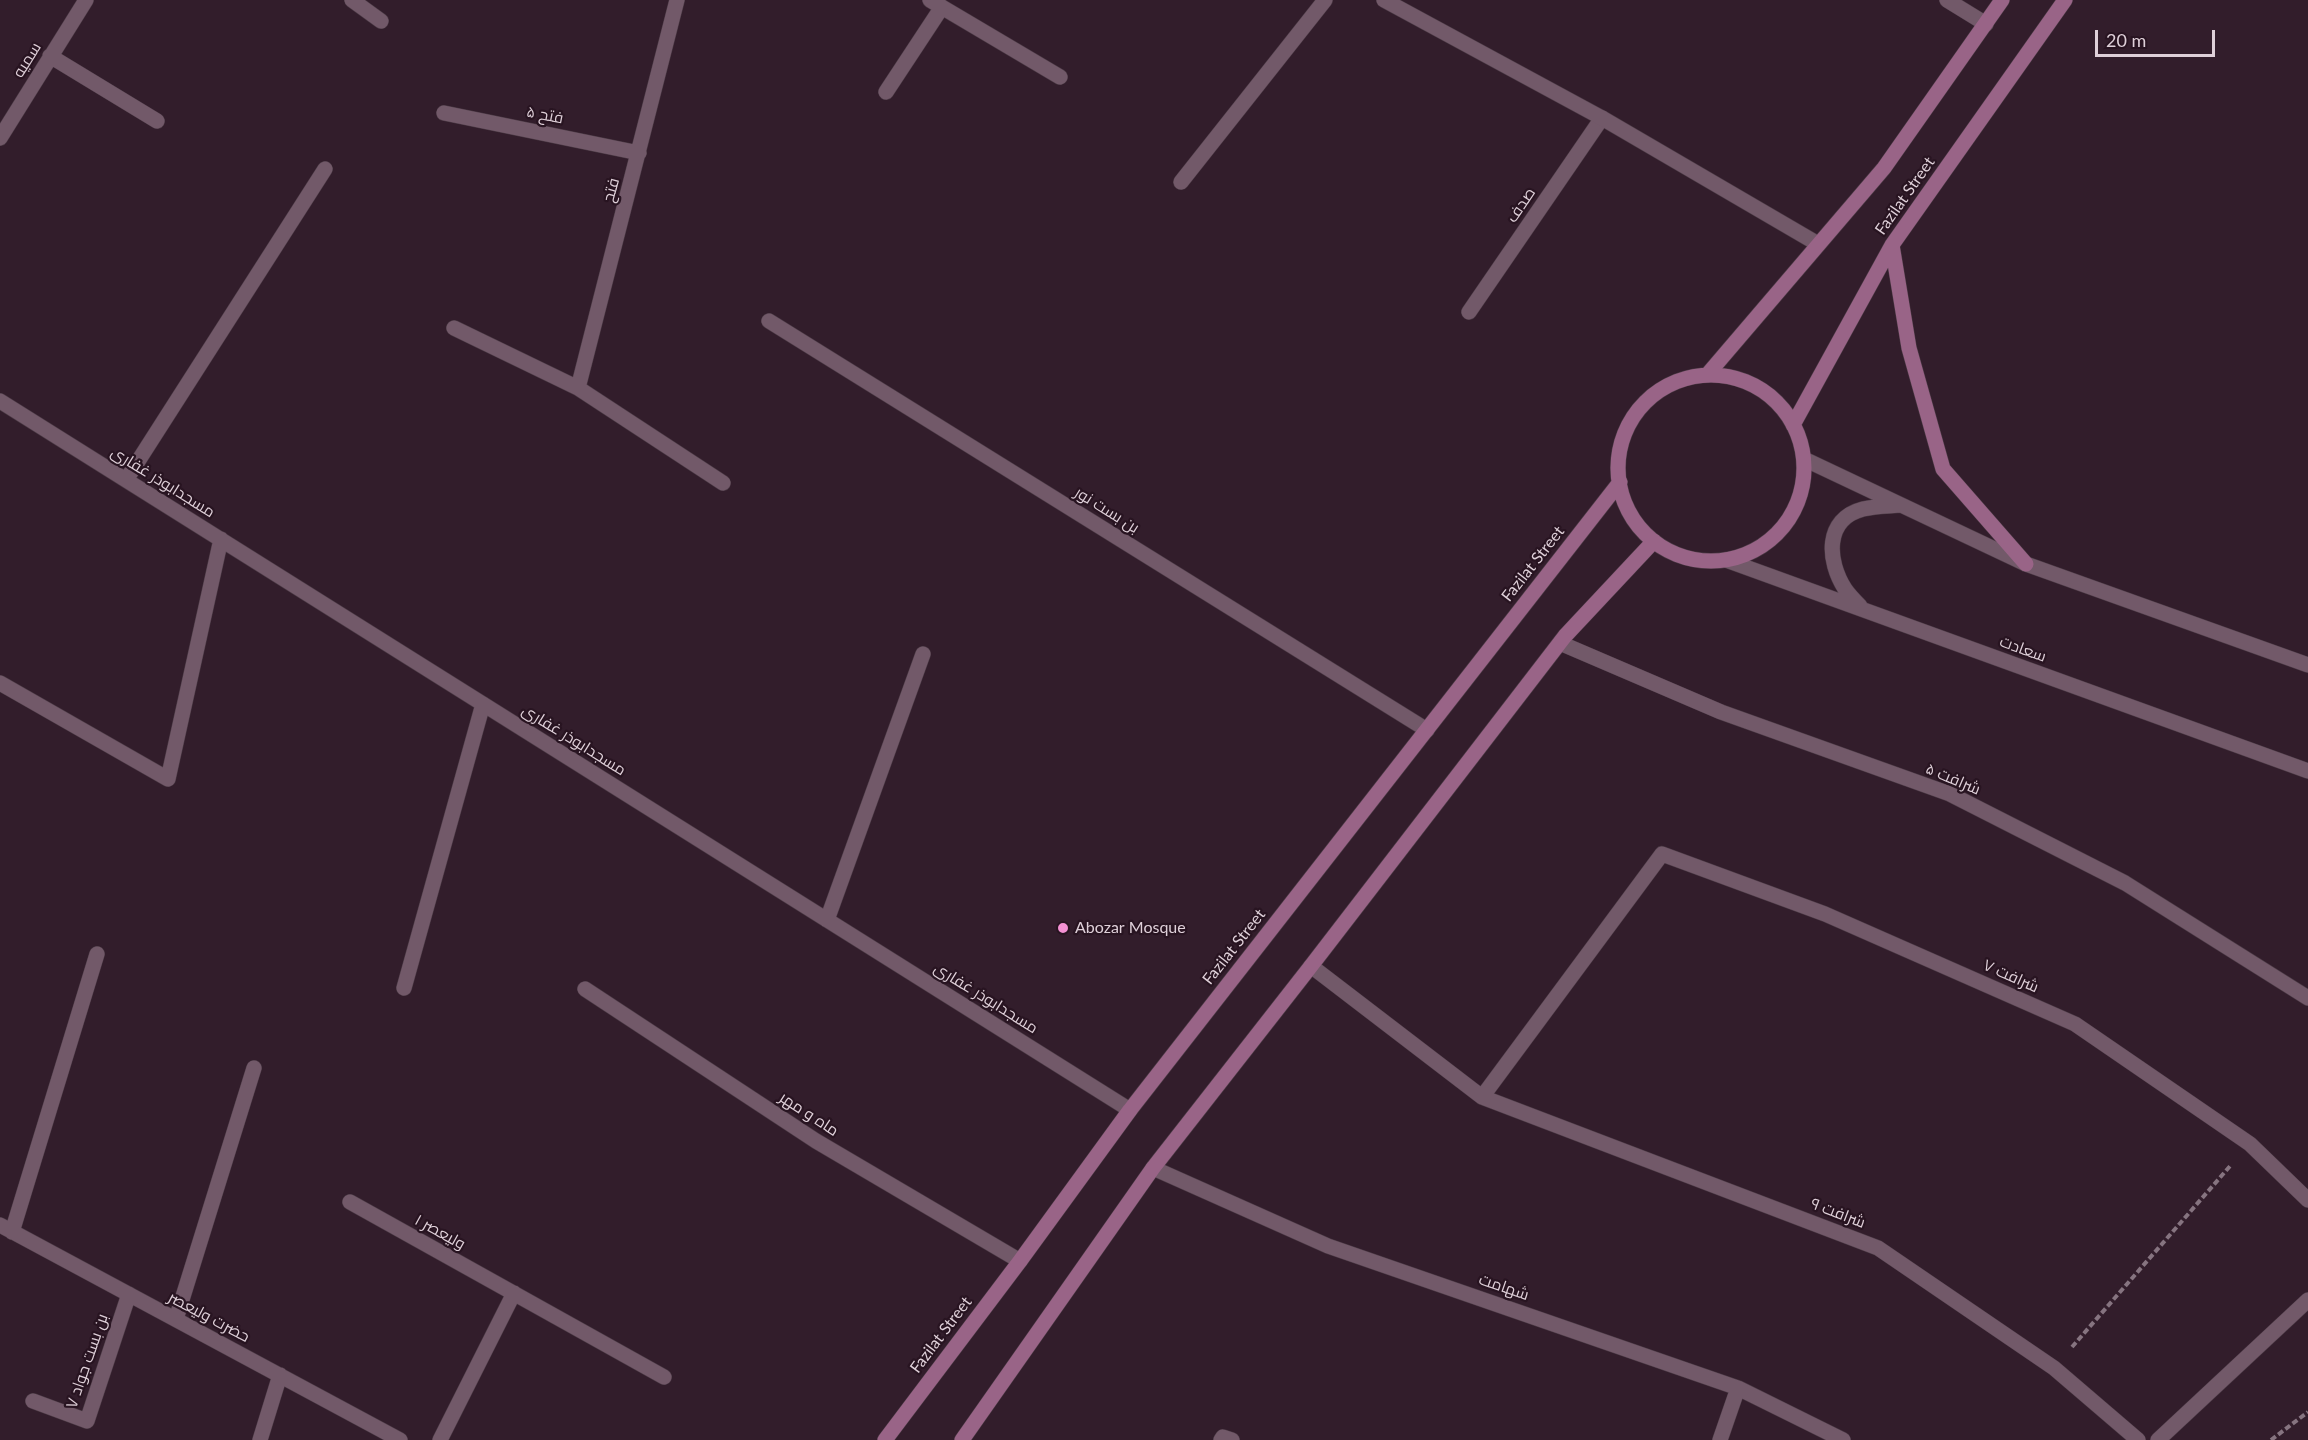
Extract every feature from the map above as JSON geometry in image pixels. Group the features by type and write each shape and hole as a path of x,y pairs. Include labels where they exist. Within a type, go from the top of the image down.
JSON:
{"main road":[{"name":"Fazilat Street","path":"1707,375 1884,168 2002,0"},
{"name":"Fazilat Street","path":"1793,425 1892,245 2065,0"},
{"path":"1892,245 1909,348 1943,469 2026,564"},
{"path":"1707,375 1739,379 1764,391 1784,409 1793,425 1804,459 1802,487 1793,513 1776,535 1753,551 1726,560 1707,561 1688,558 1654,541 1638,524 1626,504 1620,482 1619,455 1627,429 1641,406 1662,389 1686,378 1707,375"},
{"name":"Fazilat Street","path":"885,1440 1130,1110 1620,482"},
{"path":"962,1440 1153,1168 1560,643 1654,541"}],"street":[{"path":"352,0 381,21"},
{"name":"فتح","path":"578,388 677,0"},
{"path":"1181,182 1325,0"},
{"path":"1384,0 1602,117 1818,244"},
{"path":"1947,0 1986,24"},
{"name":"سمیه","path":"0,138 83,1"},
{"path":"886,92 936,4 1060,77"},
{"path":"50,56 157,121"},
{"name":"فتح ۵","path":"444,113 639,153"},
{"name":"صدف","path":"1469,312 1602,117"},
{"path":"126,480 325,169"},
{"name":"بن بست نور","path":"769,321 1427,730"},
{"path":"453,328 578,388 723,483"},
{"name":"مسجدابوذر غفاری","path":"0,401 1130,1110"},
{"path":"1804,459 2026,564 2307,665"},
{"path":"1864,610 1846,590 1838,576 1832,559 1832,536 1841,521 1862,509 1901,505"},
{"path":"0,683 168,779 220,539"},
{"name":"سعادت","path":"1726,560 2308,771"},
{"name":"شرافت ۵","path":"1560,643 1721,712 1950,794 2125,883 2308,998"},
{"path":"826,920 923,654"},
{"path":"404,988 483,704"},
{"name":"شرافت ۷","path":"1482,1097 1662,854 1825,914 2075,1024 2250,1144 2308,1200"},
{"path":"6,1228 97,954"},
{"name":"شرافت ۹","path":"1311,966 1482,1097 1878,1248 2054,1368 2138,1440"},
{"name":"ماه و مهر","path":"585,989 816,1142 1020,1261"},
{"path":"176,1319 255,1068"},
{"name":"شهامت","path":"1153,1168 1328,1246 1738,1388 1843,1440"},
{"name":"ولیعصر ۱","path":"350,1202 664,1377"},
{"name":"حضرت ولیعصر","path":"6,1228 400,1440"},
{"path":"440,1440 514,1293"},
{"name":"بن بست جواد ۷","path":"33,1401 87,1421 129,1294"},
{"path":"2158,1440 2308,1300"},
{"path":"260,1440 280,1375"},
{"path":"1720,1440 1738,1388"}],"path":[{"path":"2054,1368 2250,1144"},
{"path":"2271,1440 2308,1412"}],"place":[{"name":"Abozar Mosque","path":"1063,928"}]}
